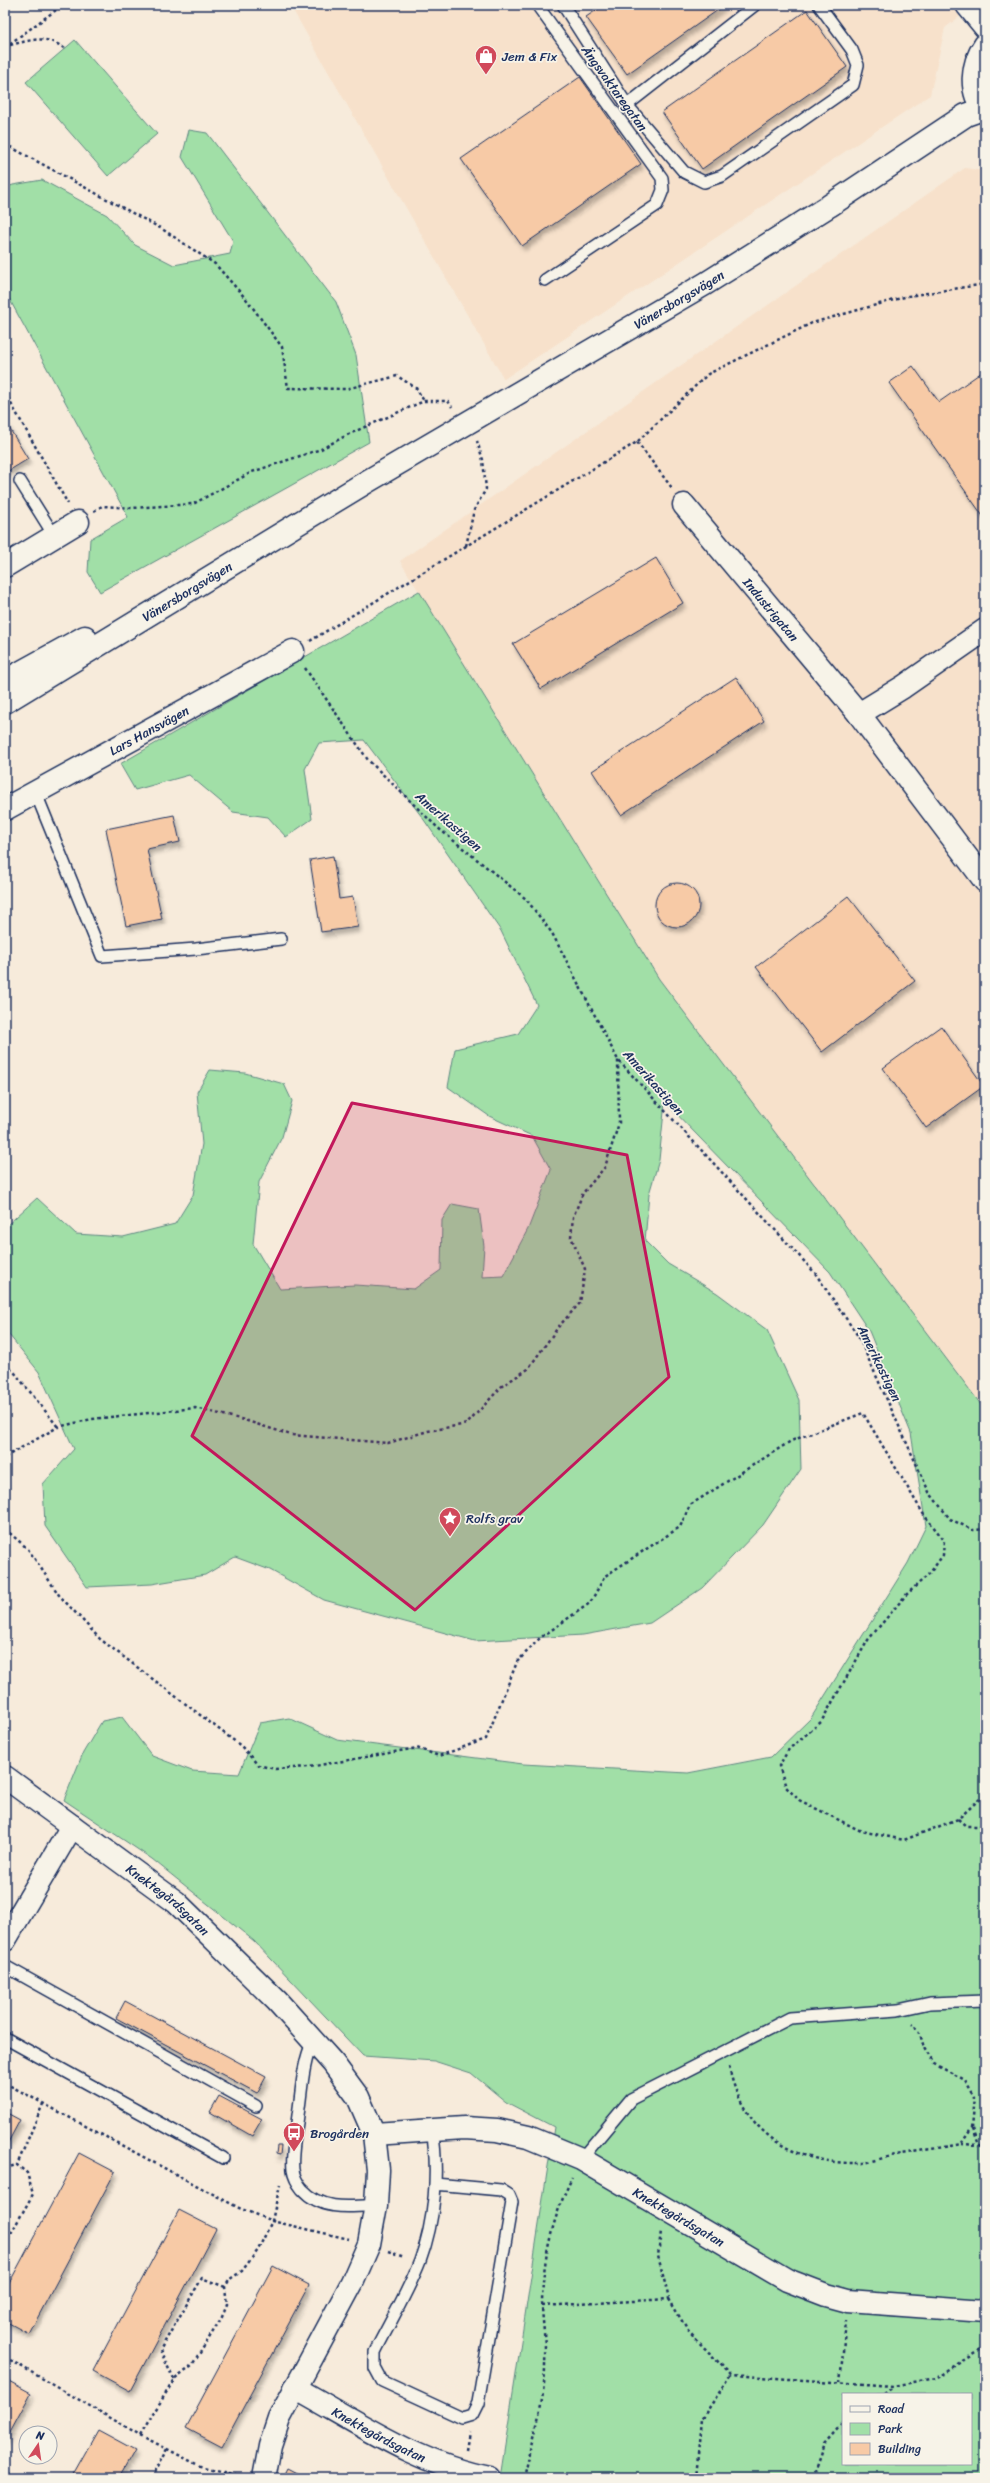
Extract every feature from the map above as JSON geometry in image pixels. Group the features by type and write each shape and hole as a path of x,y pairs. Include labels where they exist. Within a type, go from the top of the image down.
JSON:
{"street":[{"path":"967,5 985,27"},
{"name":"Vänersborgsvägen","path":"5,702 368,481 705,284 829,206 966,115 984,110 975,91 974,71 980,52 985,45"},
{"name":"Vänersborgsvägen","path":"5,680 368,481"},
{"name":"Industrigatan","path":"684,505 859,714 985,882"},
{"path":"5,566 78,522"},
{"path":"859,714 903,687 985,630"},
{"name":"Lars Hansvägen","path":"5,809 35,791 293,651"},
{"name":"Knektegårdsgatan","path":"5,1777 176,1902 277,2001 333,2063 358,2097 374,2134 378,2170 376,2205 369,2244 352,2283 279,2419 270,2446 264,2478"},
{"path":"5,1940 72,1826"},
{"name":"Knektegårdsgatan","path":"374,2134 432,2128 498,2130 528,2137 581,2160 671,2214 787,2280 826,2295 848,2301 985,2312"},
{"name":"Knektegårdsgatan","path":"296,2388 426,2459 458,2471 489,2478"}],"lane":[{"name":"Ängsvaktaregatan","path":"537,5 662,178 663,190 657,205 545,280"},
{"path":"563,5 627,105 684,172 704,182 722,176 853,85 858,65 852,50 819,5"},
{"path":"627,105 755,5"},
{"path":"20,481 54,536"},
{"path":"35,791 69,878 102,956 196,949 281,939"},
{"path":"5,1966 256,2106"},
{"path":"581,2160 631,2099 790,2018 898,2010 930,2004 985,2001"},
{"path":"5,2038 223,2158"},
{"path":"313,2041 306,2056 293,2171 298,2184 308,2196 324,2205 342,2208 376,2205"},
{"path":"432,2128 436,2151 435,2184 428,2235 420,2262 376,2352 375,2368 382,2381 402,2392 462,2418 472,2415 478,2403 512,2202 509,2195 501,2190 435,2184"}],"path":[{"path":"6,46 63,5"},
{"path":"6,46 36,39 54,40 65,49"},
{"path":"5,144 162,229 215,264 247,300 282,347 288,388 346,389 397,376 416,388 424,401"},
{"path":"293,651 637,442 708,374 812,323 908,296 985,284"},
{"path":"5,393 78,522 102,506 132,508 193,504 252,472 321,449 349,434 424,401 448,401 477,440 483,460 486,489 474,510 466,546"},
{"path":"637,442 684,505"},
{"name":"Amerikastigen","path":"293,651 368,760 438,828 526,899 552,933 618,1060 815,1273 858,1336 928,1492 950,1519 973,1530 985,1529"},
{"path":"5,1457 58,1427 92,1419 195,1408 244,1420 291,1435 388,1443 428,1431 467,1424 502,1386 528,1369 559,1326 580,1303 584,1269 571,1237 573,1217 583,1193 605,1166 620,1123 618,1060"},
{"path":"5,1365 16,1373 58,1427"},
{"path":"5,1529 28,1549 59,1594 100,1639 241,1746 258,1765 276,1769 309,1767 417,1748 439,1756 486,1739 517,1662 540,1638 590,1603 605,1576 680,1527 690,1505 791,1441 863,1413 924,1515 944,1540 943,1555 930,1573 906,1595 868,1640 820,1722 789,1750 780,1766 786,1787 799,1800 861,1831 904,1840 958,1819 985,1794"},
{"path":"958,1819 966,1826 985,1826"},
{"path":"898,2010 919,2030 924,2048 934,2064 965,2080 975,2097 972,2128 979,2145"},
{"path":"725,2050 732,2083 746,2109 765,2134 789,2151 822,2161 864,2163 961,2144 985,2146"},
{"path":"5,2083 239,2208 272,2221 369,2244 420,2262"},
{"path":"5,2168 17,2164 43,2104"},
{"path":"961,2144 972,2128"},
{"path":"524,2478 541,2402 546,2365 542,2306 548,2244 563,2196 581,2160"},
{"path":"5,2244 33,2194 27,2174 17,2164"},
{"path":"140,2436 174,2380 192,2366 222,2317 227,2305 225,2287 230,2279 242,2272 258,2250 272,2221 279,2197 280,2183"},
{"path":"671,2214 661,2231 658,2256 669,2299 688,2331 731,2374 893,2386 935,2378 985,2347"},
{"path":"174,2380 160,2350 202,2278 225,2287"},
{"path":"542,2306 669,2299"},
{"path":"840,2382 848,2301"},
{"path":"5,2357 140,2436 200,2466 246,2478"},
{"path":"696,2478 701,2420 731,2374"},
{"path":"885,2393 893,2386"},
{"path":"813,2478 825,2444 842,2425"},
{"path":"151,2478 167,2449"}],"highlighted area":[{"path":"352,1103 627,1155 669,1377 415,1610 192,1436"}],"shaded area":[{"path":"290,5 974,5 945,28 930,95 504,379"},
{"path":"965,168 985,171 985,1410 659,979 400,561"}],"green space":[{"path":"75,40 157,134 108,176 26,82"},
{"path":"189,130 207,133 336,302 356,355 369,442 100,592 88,572 90,539 128,517 5,291 5,188 13,185 42,180 107,215 135,245 174,265 230,254 233,241 182,157"},
{"path":"419,591 659,979 985,1410 985,2478 500,2478 554,2127 506,2102 471,2073 434,2061 363,2056 254,1941 152,1859 64,1800 83,1753 102,1721 122,1717 152,1756 192,1771 239,1774 260,1723 289,1718 337,1740 523,1764 688,1773 771,1757 811,1718 908,1563 926,1526 911,1433 869,1331 830,1272 665,1102 659,1160 649,1194 645,1241 668,1264 717,1293 767,1330 799,1400 801,1469 763,1525 702,1588 650,1623 583,1635 475,1641 324,1600 270,1570 235,1557 205,1575 152,1584 87,1587 45,1526 43,1484 74,1449 39,1372 5,1330 5,1227 37,1198 76,1234 123,1237 175,1224 193,1195 202,1144 197,1092 210,1070 245,1073 284,1084 292,1101 282,1137 259,1182 253,1244 280,1289 355,1285 414,1289 441,1270 442,1220 452,1204 479,1209 484,1246 482,1277 503,1276 528,1229 551,1170 532,1136 489,1116 448,1087 455,1049 518,1034 537,1005 501,931 422,817 364,740 319,743 305,769 312,819 286,837 268,817 233,812 189,775 135,790 120,764"}],"building":[{"path":"604,5 725,5 627,74 586,17"},
{"path":"807,10 847,67 702,169 662,112"},
{"path":"580,77 641,164 522,246 461,159"},
{"path":"913,366 939,402 985,370 985,519 889,383"},
{"path":"5,421 28,459 5,473"},
{"path":"656,558 683,603 541,689 513,644"},
{"path":"736,677 764,721 621,815 592,771"},
{"path":"174,815 180,842 147,849 162,919 126,926 106,829"},
{"path":"333,856 339,899 353,897 358,927 321,932 310,860"},
{"path":"673,883 681,883 686,884 693,889 698,896 698,914 693,921 686,926 673,927 665,924 658,917 655,909 655,901 658,893 665,886"},
{"path":"848,896 915,981 822,1052 756,967"},
{"path":"941,1026 984,1086 926,1128 883,1068"},
{"path":"125,2001 266,2077 257,2093 116,2018"},
{"path":"219,2096 262,2119 252,2136 210,2112"},
{"path":"5,2112 20,2120 5,2148"},
{"path":"277,2146 281,2146 280,2155 276,2154"},
{"path":"79,2153 115,2172 29,2334 5,2321 5,2291"},
{"path":"179,2210 216,2229 130,2391 93,2371"},
{"path":"273,2266 309,2285 222,2447 186,2428"},
{"path":"5,2379 31,2393 5,2441"},
{"path":"98,2430 135,2450 119,2478 71,2478"},
{"path":"288,2468 307,2478 283,2478"}],"place":[{"name":"Jem & Fix","path":"486,76"},
{"name":"Rolfs grav","path":"450,1538"},
{"name":"Brogården","path":"294,2152"}]}
